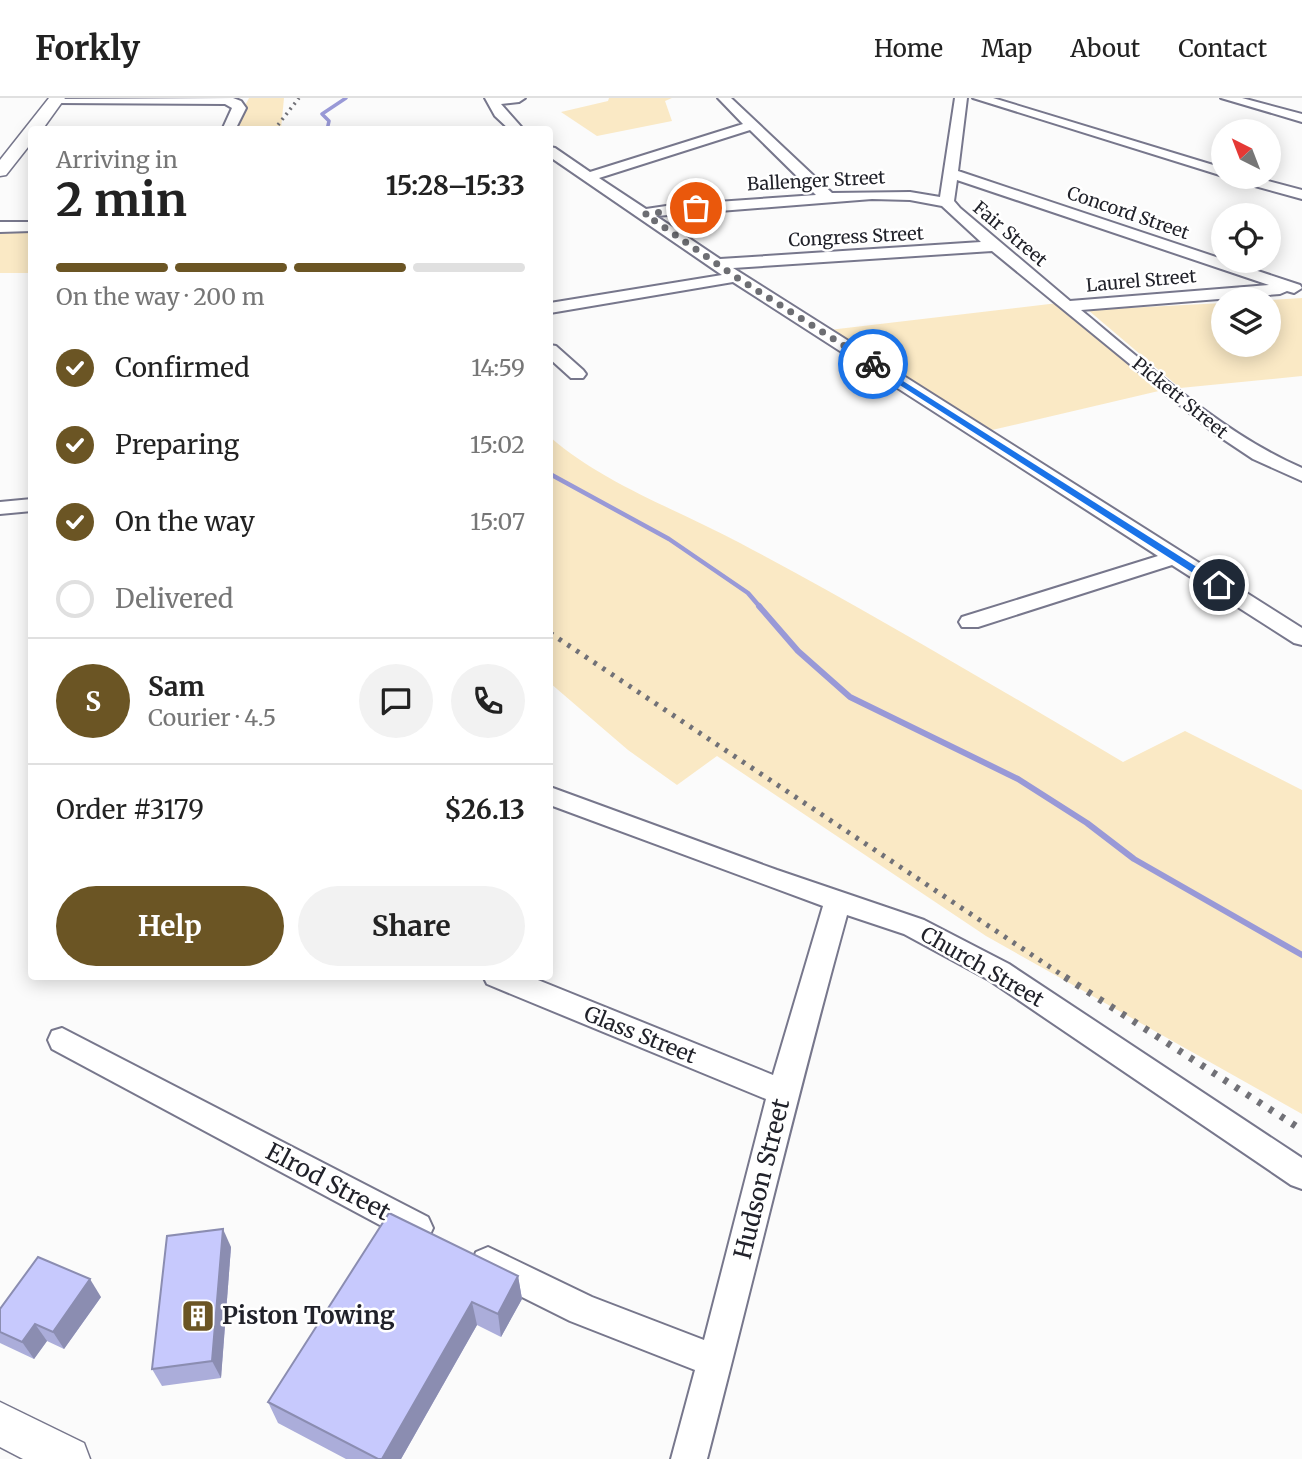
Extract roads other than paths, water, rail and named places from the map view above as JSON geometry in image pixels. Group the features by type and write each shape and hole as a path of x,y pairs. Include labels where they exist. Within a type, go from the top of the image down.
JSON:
{"street":[{"path":"35,126 57,98 227,100 239,108 230,126"},
{"path":"491,99 519,98"},
{"path":"724,98 828,199"},
{"name":"Fair Street","path":"961,98 947,202 964,223 997,246 1066,306"},
{"path":"979,98 1211,168"},
{"path":"1227,98 1302,118"},
{"path":"491,99 500,113 514,126"},
{"path":"588,177 753,125"},
{"path":"0,171 7,154 28,134"},
{"path":"553,153 736,277 1302,638"},
{"name":"Concord Street","path":"950,173 1298,288"},
{"path":"1281,189 1302,195"},
{"name":"Ballenger Street","path":"645,214 673,209 887,195 947,202"},
{"path":"0,227 28,226"},
{"name":"Congress Street","path":"717,264 997,246"},
{"path":"553,308 736,277"},
{"name":"Laurel Street","path":"1066,306 1298,288"},
{"name":"Pickett Street","path":"1066,306 1227,437 1265,460 1302,475"},
{"path":"553,353 577,374"},
{"path":"0,508 28,505"},
{"path":"970,622 1175,557"},
{"name":"Church Street","path":"553,797 768,877 914,927 999,972 1302,1175"},
{"name":"Hudson Street","path":"689,1459 783,1092 838,900"},
{"name":"Glass Street","path":"507,980 783,1092"},
{"name":"Elrod Street","path":"62,1040 378,1209 451,1245 582,1309 715,1361"},
{"path":"0,1424 68,1459"}],"waterway":[{"path":"328,126 329,121 322,114 346,98"},
{"path":"553,476 669,539 748,593 760,607"},
{"path":"759,606 798,651 850,697 1018,779 1087,823 1134,859 1302,955"}],"railway":[{"path":"277,126 299,98"},
{"path":"553,635 1065,977"},
{"path":"1065,977 1302,1130"}],"place":[{"name":"Piston Towing","path":"198,1316"}]}
